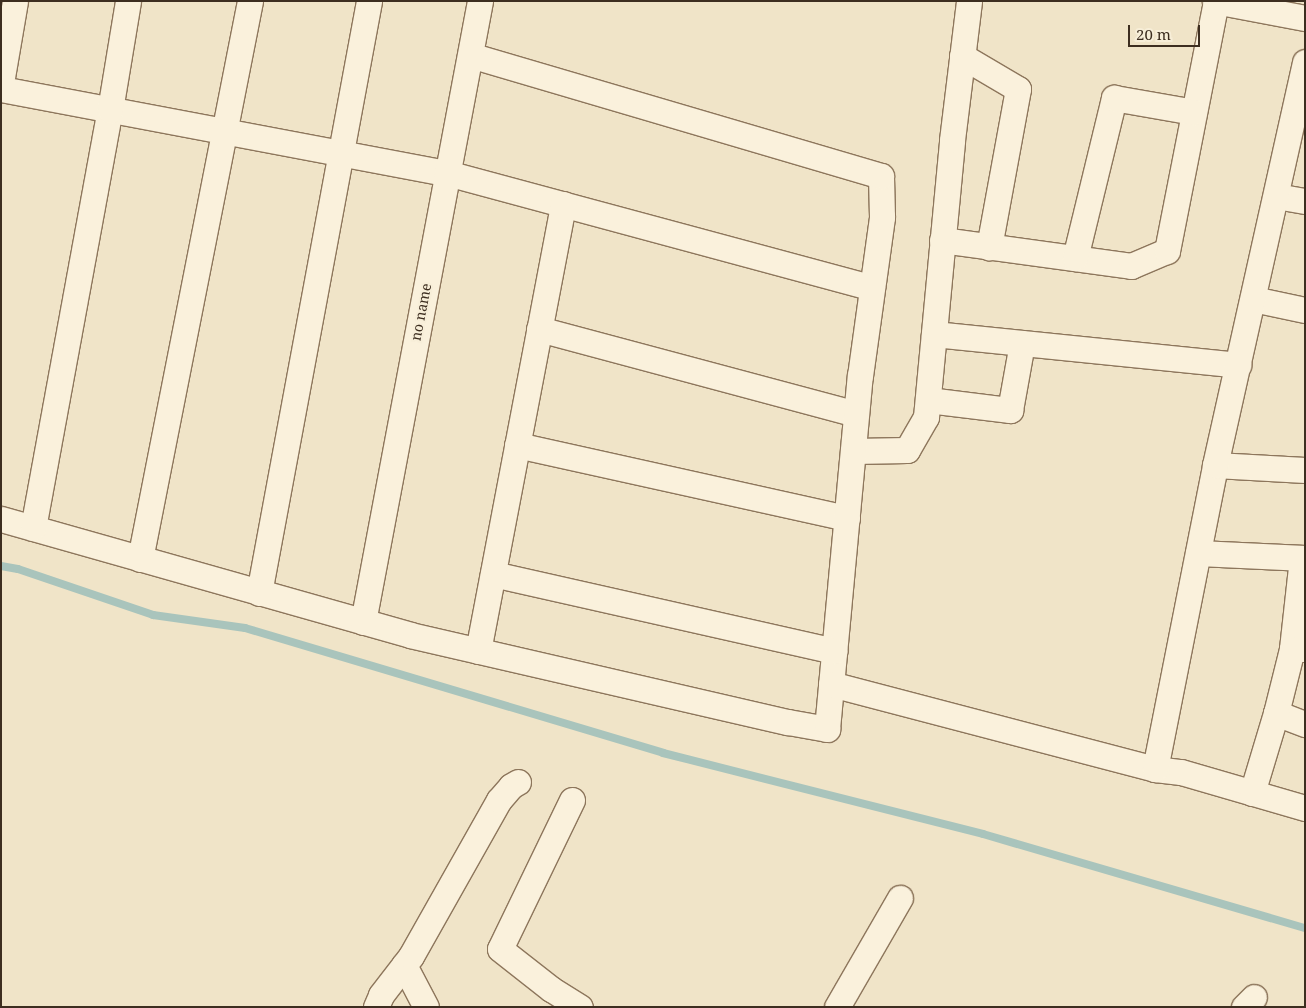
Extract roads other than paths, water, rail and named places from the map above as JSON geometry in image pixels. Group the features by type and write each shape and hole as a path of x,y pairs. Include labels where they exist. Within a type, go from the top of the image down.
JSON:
{"street":[{"path":"1,83 15,1"},
{"path":"33,528 110,110 128,1"},
{"path":"140,559 250,1"},
{"path":"259,592 369,1"},
{"name":"no name","path":"363,622 480,1"},
{"path":"853,451 908,450 926,417 942,240 969,1"},
{"path":"942,240 1131,266 1167,252 1216,1 1305,18"},
{"path":"1,519 363,622 478,651 795,724 827,729 856,414 882,217 881,176 470,54"},
{"path":"962,56 1018,89 990,247"},
{"path":"1155,769 1215,465 1304,74"},
{"path":"1,89 447,173 872,288"},
{"path":"1075,258 1114,98 1194,112"},
{"path":"1276,196 1305,202"},
{"path":"478,651 563,204"},
{"path":"1253,299 1305,310"},
{"path":"539,328 856,414"},
{"path":"934,334 1238,365"},
{"path":"928,400 1010,410 1022,343"},
{"path":"517,445 847,518"},
{"path":"1215,465 1305,470"},
{"path":"1198,553 1304,558 1299,649 1276,713 1252,793"},
{"path":"493,574 834,651"},
{"path":"831,684 1155,769 1181,772 1305,808"},
{"path":"1276,713 1305,724"},
{"path":"376,1007 381,995 404,965 499,800 511,786 518,782"},
{"path":"572,800 500,949 551,989 580,1007"},
{"path":"836,1007 900,898"},
{"path":"404,965 426,1007"}],"waterway":[{"path":"1,566 18,569 153,615 245,628 663,753 983,834 1305,928"}]}
